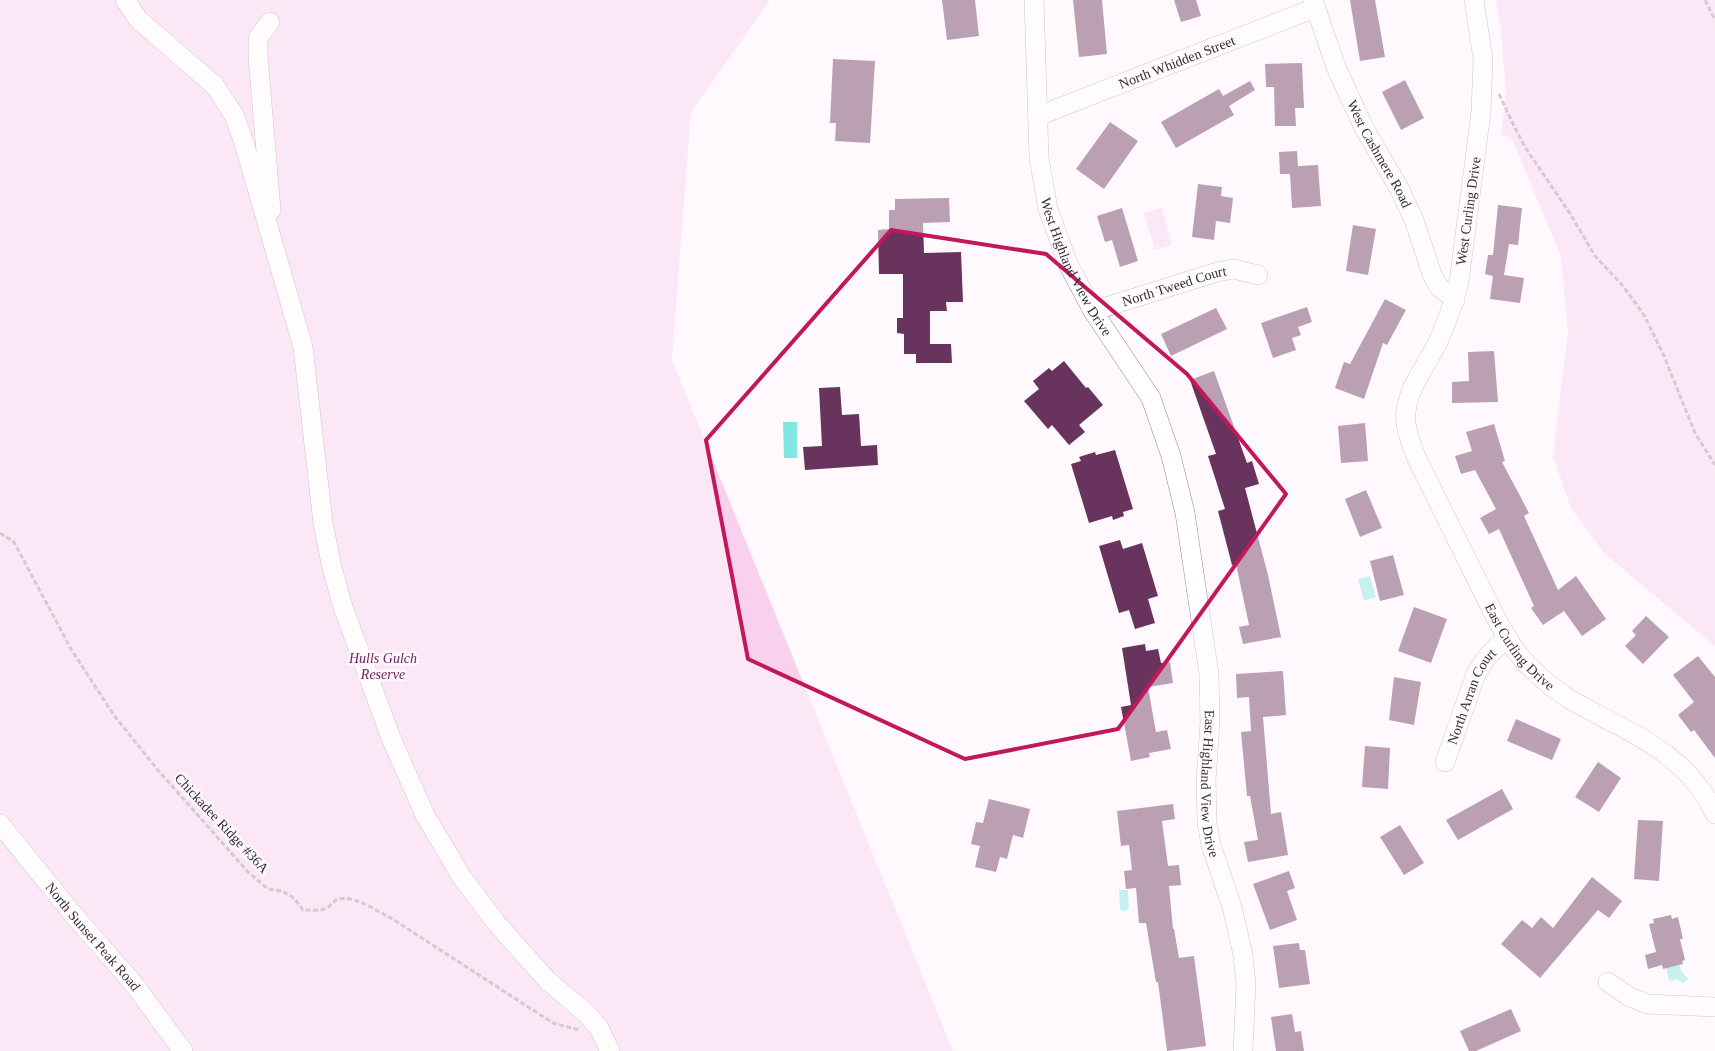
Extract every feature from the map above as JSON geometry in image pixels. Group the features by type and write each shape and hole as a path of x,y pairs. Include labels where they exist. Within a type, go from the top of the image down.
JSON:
{"street":[{"path":"125,0 138,19 215,86 234,115 244,143 303,347 323,523 332,568 343,606 391,738 425,815 461,876 497,924 540,973 587,1014 599,1028 610,1051"},
{"name":"West Highland View Drive","path":"1034,0 1039,158 1048,209 1068,264 1093,311 1151,398 1171,456 1185,513"},
{"name":"West Curling Drive","path":"1406,412 1410,392 1436,344 1455,300 1459,282 1481,112 1483,59 1474,0"},
{"name":"North Whidden Street","path":"1038,116 1314,4"},
{"name":"West Cashmere Road","path":"1314,4 1336,67 1364,128 1399,188 1414,220 1432,274 1438,286 1455,300"},
{"path":"270,22 258,38 258,57 271,188 273,241"},
{"name":"North Tweed Court","path":"1093,311 1217,272 1234,269 1258,275"},
{"name":"East Curling Drive","path":"1406,412 1407,433 1417,460 1506,637 1530,668 1569,698 1655,745 1673,759 1694,780 1708,798 1715,814"},
{"name":"East Highland View Drive","path":"1185,513 1209,674 1210,723 1206,780 1207,823 1211,845 1232,907 1243,955 1246,984 1242,1051"},
{"name":"North Arran Court","path":"1445,762 1476,674 1486,658 1506,637"},
{"name":"North Sunset Peak Road","path":"0,824 76,918 133,983 182,1051"},
{"path":"1608,982 1628,996 1647,1004 1715,1007"}],"path":[{"path":"1705,0 1715,20"},
{"path":"1499,94 1526,147 1596,256 1623,286 1644,315 1664,356 1695,433 1715,465"},
{"name":"Chickadee Ridge #36A","path":"0,533 14,542 71,649 113,714 156,769 248,872 268,889 282,891 294,898 303,910 328,908 335,901 346,898 365,904 391,918 554,1023 584,1031 592,1031 599,1028"}],"highlighted area":[{"path":"891,230 1046,254 1187,374 1286,494 1118,729 965,759 748,659 706,440"}],"green space":[{"name":"Hulls Gulch Reserve","path":"0,0 770,0 691,112 672,360 953,1051 0,1051"},
{"path":"1496,0 1715,0 1715,646 1605,554 1571,508 1553,456 1568,331 1561,257 1512,138 1501,135 1506,93 1501,29"},
{"path":"1162,208 1172,245 1155,250 1144,213"}],"water":[{"path":"783,422 797,422 797,458 784,458"},
{"path":"1370,576 1376,597 1364,601 1358,579"},
{"path":"1119,890 1128,890 1129,909 1126,911 1120,910"},
{"path":"1678,958 1681,971 1688,979 1683,983 1677,979 1669,981 1665,961"}],"building":[{"path":"942,0 975,0 979,36 947,40"},
{"path":"1073,0 1102,0 1107,54 1079,57"},
{"path":"1174,0 1196,0 1201,16 1181,22"},
{"path":"1350,0 1375,0 1385,57 1360,61"},
{"path":"833,59 875,61 870,143 835,141 836,123 830,123"},
{"path":"1302,63 1304,108 1295,108 1296,126 1275,126 1274,87 1266,87 1265,64"},
{"path":"1405,80 1424,118 1401,130 1382,92"},
{"path":"1250,81 1255,90 1229,106 1234,115 1176,148 1161,122 1219,89 1223,96"},
{"path":"1110,122 1138,141 1104,189 1076,169"},
{"path":"1297,151 1298,166 1318,165 1321,206 1292,208 1290,174 1280,174 1279,152"},
{"path":"1198,184 1222,187 1221,196 1233,198 1230,223 1216,221 1214,240 1192,237"},
{"path":"949,198 950,222 923,223 924,253 961,252 963,302 946,302 947,311 930,311 930,344 951,344 952,363 916,363 916,354 904,354 904,334 897,333 897,318 903,318 903,274 879,274 878,230 889,229 889,210 895,210 895,199"},
{"path":"1498,205 1522,208 1518,245 1509,244 1504,275 1524,278 1520,303 1490,299 1493,276 1485,274 1488,255 1493,255"},
{"path":"1122,208 1138,261 1120,267 1112,240 1105,242 1097,216"},
{"path":"1353,225 1376,229 1368,275 1346,271"},
{"path":"1385,299 1406,310 1387,345 1383,343 1364,399 1335,388 1344,362 1350,364"},
{"path":"1307,307 1312,322 1298,327 1301,335 1292,338 1296,350 1273,358 1261,323"},
{"path":"1216,308 1227,329 1171,356 1161,334"},
{"path":"1494,351 1498,402 1452,403 1452,382 1469,381 1468,352"},
{"path":"1064,361 1103,405 1079,425 1085,432 1069,445 1052,425 1048,429 1024,401 1039,389 1033,381 1049,368 1052,371"},
{"path":"1214,371 1247,463 1252,461 1259,484 1245,488 1268,575 1281,637 1243,644 1239,627 1249,625 1236,564 1232,565 1218,511 1225,509 1208,456 1216,454 1190,380"},
{"path":"840,387 842,415 859,414 861,446 877,445 878,465 805,470 803,447 822,446 819,388"},
{"path":"1365,423 1368,461 1341,463 1338,426"},
{"path":"1494,424 1505,461 1502,462 1529,513 1524,516 1558,590 1576,576 1606,619 1582,636 1564,611 1543,625 1531,608 1534,606 1499,529 1489,534 1480,518 1496,509 1475,470 1461,474 1455,456 1472,451 1466,432"},
{"path":"1115,450 1133,509 1123,512 1124,516 1113,520 1112,516 1089,523 1071,464 1081,461 1079,457 1095,452 1096,455"},
{"path":"1366,490 1382,528 1360,537 1345,499"},
{"path":"1120,540 1123,549 1142,543 1158,596 1148,599 1155,623 1135,629 1129,610 1119,613 1099,546"},
{"path":"1393,555 1404,595 1380,601 1370,561"},
{"path":"1414,607 1447,619 1431,663 1398,651"},
{"path":"1646,616 1669,637 1643,664 1625,646 1636,635 1632,631"},
{"path":"1145,644 1146,651 1158,649 1161,663 1170,662 1173,683 1148,687 1156,732 1167,730 1171,749 1149,753 1150,757 1131,761 1121,707 1131,705 1122,648"},
{"path":"1698,656 1715,677 1715,758 1694,730 1691,732 1678,715 1694,702 1673,675"},
{"path":"1283,671 1286,715 1263,717 1271,814 1281,812 1288,855 1248,862 1244,842 1258,840 1250,796 1247,796 1241,732 1251,731 1249,697 1237,698 1236,674"},
{"path":"1394,677 1421,682 1414,725 1389,720"},
{"path":"1516,719 1561,739 1552,760 1507,741"},
{"path":"1365,746 1390,748 1388,789 1362,787"},
{"path":"1598,762 1621,778 1599,812 1575,797"},
{"path":"1502,789 1513,809 1458,840 1446,820"},
{"path":"989,799 1030,809 1023,838 1013,835 1007,859 1000,857 996,872 975,867 980,846 971,844 976,822 983,823"},
{"path":"1173,804 1175,819 1162,821 1168,866 1179,865 1181,885 1169,886 1173,929 1179,958 1194,956 1206,1046 1167,1051 1158,982 1156,982 1146,923 1139,923 1136,888 1126,889 1124,871 1132,870 1129,845 1121,846 1117,811"},
{"path":"1638,820 1663,821 1659,881 1634,879"},
{"path":"1400,825 1424,863 1404,875 1380,837"},
{"path":"1289,871 1295,888 1287,891 1297,920 1270,930 1253,884"},
{"path":"1592,877 1622,901 1609,918 1598,910 1540,978 1501,944 1522,920 1532,928 1541,917 1553,928"},
{"path":"1671,915 1672,919 1678,917 1683,939 1680,939 1685,960 1682,961 1683,964 1663,969 1662,965 1648,969 1645,955 1656,952 1649,924 1654,923 1653,919"},
{"path":"1299,943 1300,950 1305,950 1310,984 1279,988 1273,946"},
{"path":"1511,1009 1521,1031 1476,1051 1469,1051 1460,1031"},
{"path":"1292,1014 1295,1032 1301,1031 1304,1051 1276,1051 1271,1017"}]}
